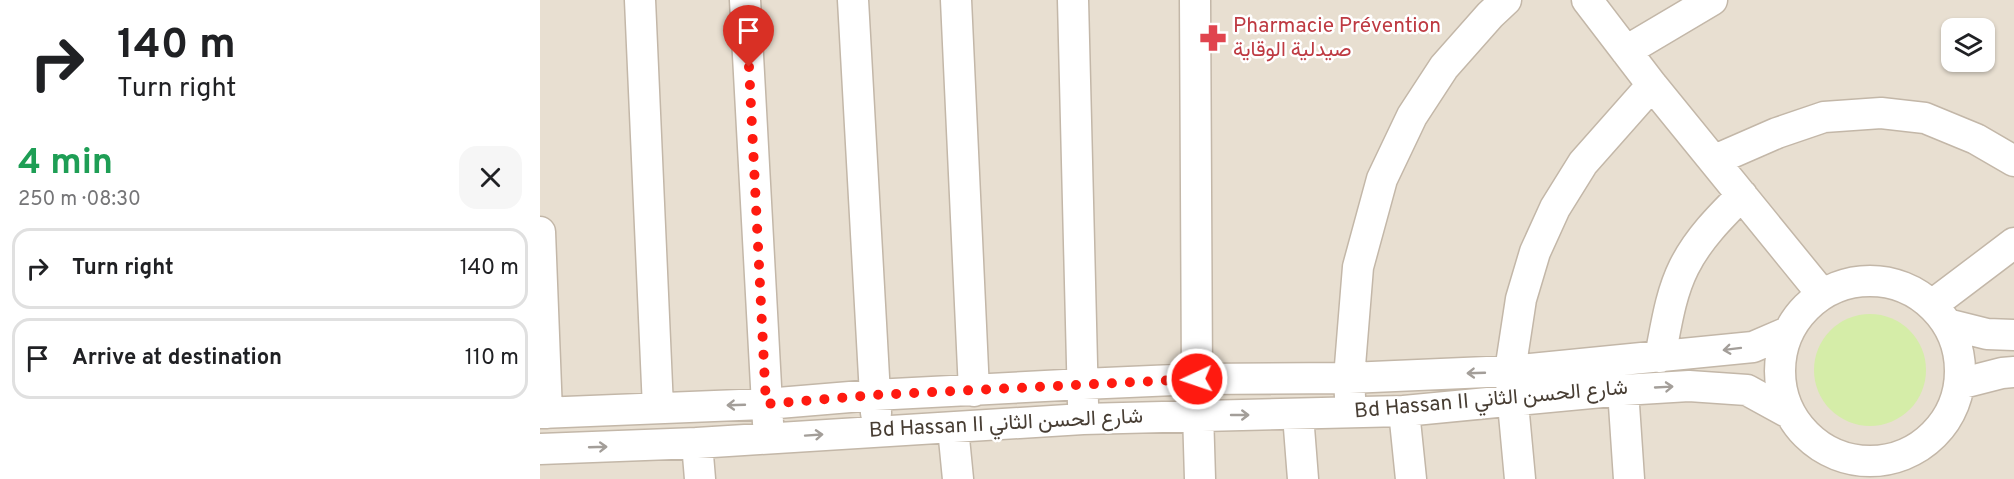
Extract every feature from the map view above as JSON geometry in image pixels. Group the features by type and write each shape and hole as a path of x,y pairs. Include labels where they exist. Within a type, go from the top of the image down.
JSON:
{"street":[{"path":"640,0 658,408"},
{"path":"745,0 769,438"},
{"path":"853,0 874,395 878,431"},
{"path":"956,0 974,391"},
{"path":"1073,0 1083,418"},
{"path":"1195,0 1197,379 1200,479"},
{"path":"1351,412 1349,378 1359,267 1382,179 1412,116 1444,67 1506,0"},
{"path":"1587,0 1652,85 1822,294"},
{"path":"1626,51 1712,0"},
{"path":"1520,479 1511,386 1521,299 1535,252 1555,208 1583,163 1652,85"},
{"path":"1714,160 1778,133 1824,117 1881,113 1925,118 1976,139 2014,161"},
{"path":"1660,357 1668,313 1684,267 1708,229 1742,195"},
{"path":"540,232 544,413"},
{"path":"1939,315 2014,243"},
{"path":"1939,315 1956,343 1960,363 1959,384 1952,410 1914,465 1897,458 1860,470 1807,436 1789,413 1780,386 1780,359 1788,332 1808,304 1822,294 1849,283 1879,281 1907,289 1939,315 1987,334 2014,335"},
{"name":"Bd Hassan II شارع الحسن الثاني","path":"540,449 697,443 1083,418 1404,411 1511,386 1660,357 1753,347 1788,332"},
{"path":"1959,384 2014,372"},
{"name":"Bd Hassan II شارع الحسن الثاني","path":"544,413 766,404 874,395 1197,379 1349,378 1623,390 1689,386 1747,390 1789,413"},
{"path":"1623,390 1629,479"},
{"path":"1404,411 1411,479"},
{"path":"1298,415 1303,479"},
{"path":"953,428 958,479"},
{"path":"697,443 700,479"}],"shaded area":[{"path":"540,0 2014,0 2014,479 540,479"}],"green space":[{"path":"1870,314 1891,319 1909,331 1921,349 1926,370 1921,391 1909,409 1891,421 1870,426 1849,421 1831,409 1819,391 1814,370 1819,349 1831,331 1849,319"}],"place":[{"name":"Pharmacie Prévention صيدلية الوقاية","path":"1213,38"}],"route":[{"path":"749,67 766,404 874,395 1197,379"}]}
